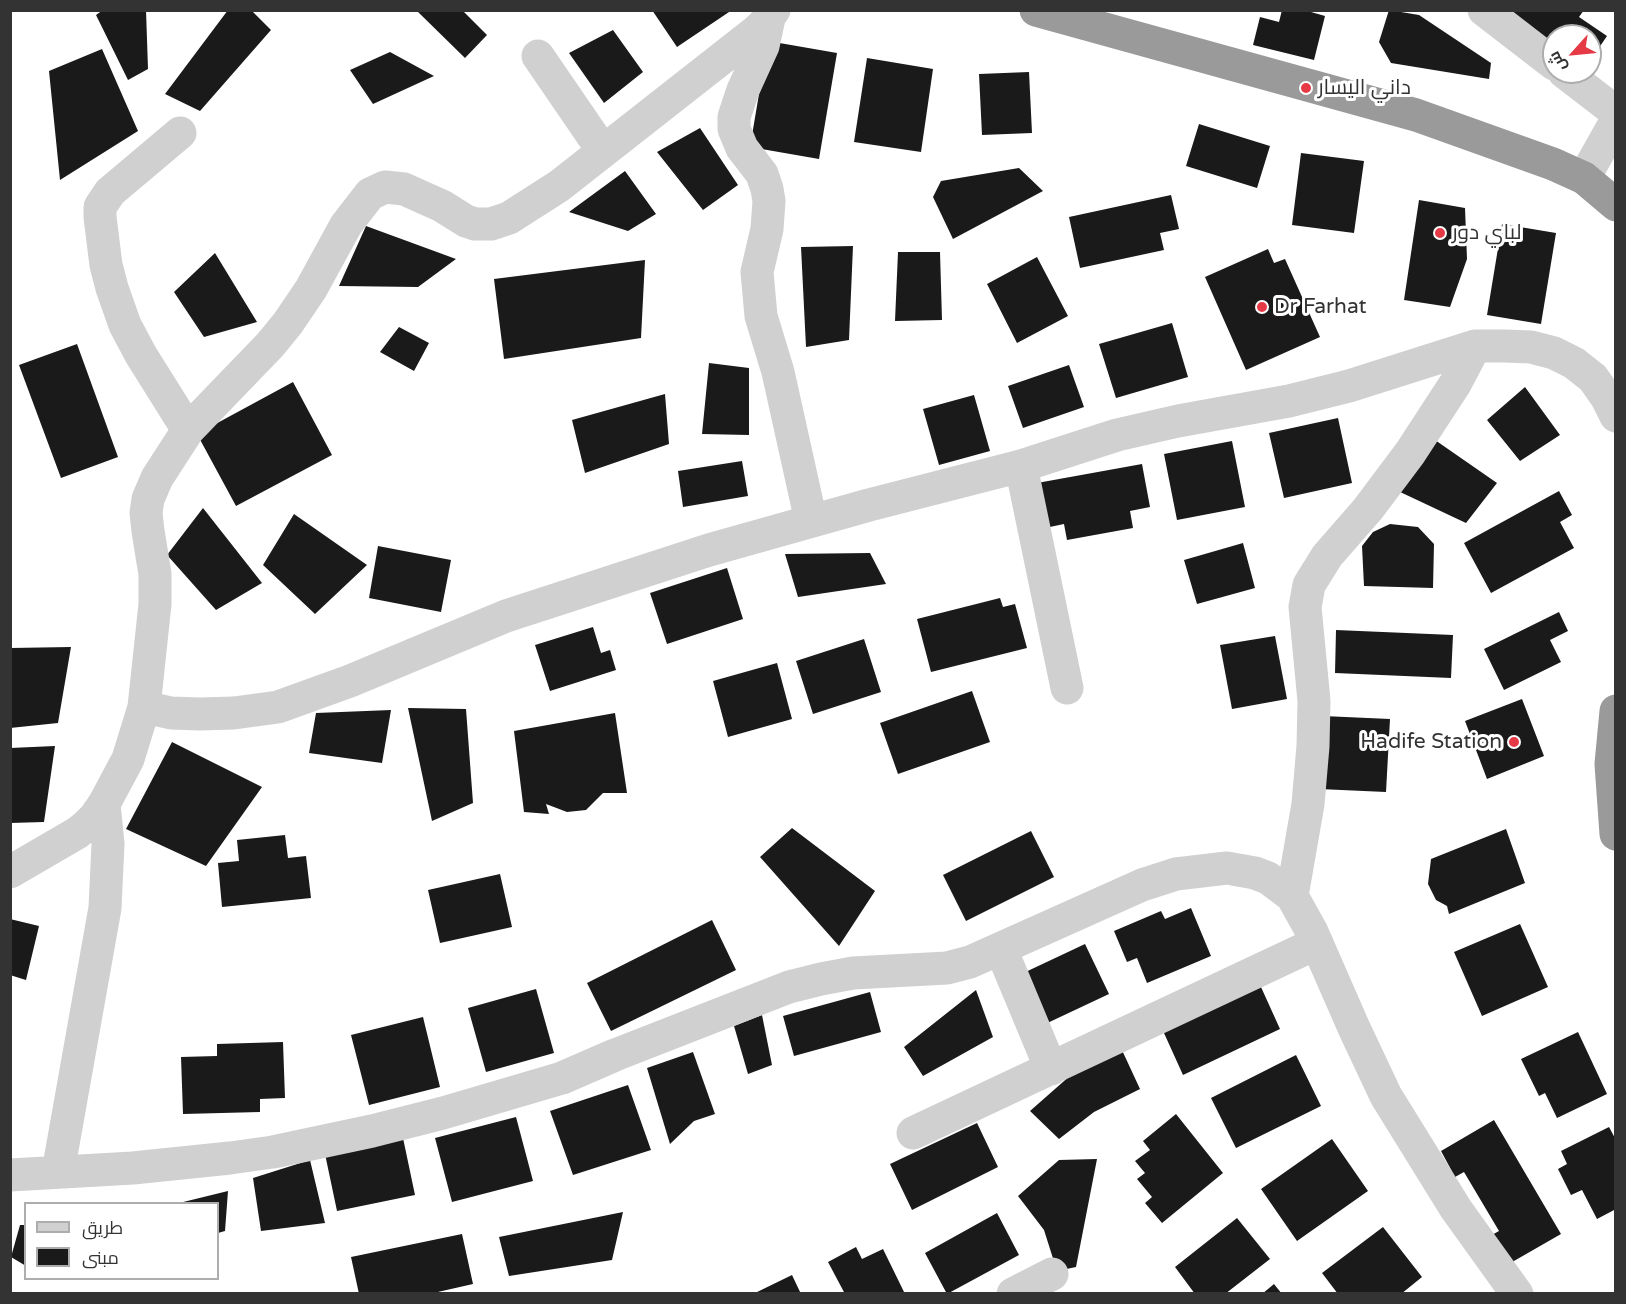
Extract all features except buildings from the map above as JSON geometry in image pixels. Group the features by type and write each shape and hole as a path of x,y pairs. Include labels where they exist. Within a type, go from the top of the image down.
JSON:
{"highway":[{"path":"1036,10 1416,115 1553,164 1584,178 1616,206"},
{"path":"1616,711 1611,764 1616,834"}],"street":[{"path":"1484,10 1542,55"},
{"path":"10,872 77,833 95,817 128,759 144,707 155,604 155,574 146,513 148,498 157,478 188,430 270,345 288,323 311,289 346,225 358,208 374,191 385,187 404,189 475,224 491,224 509,218 559,186 754,33 772,13"},
{"path":"772,13 763,46 743,90 734,117 734,129 742,148 762,174 767,189 769,201 767,229 758,272 761,316 778,372 811,521"},
{"path":"538,56 603,151"},
{"path":"1580,84 1616,112"},
{"path":"1584,178 1616,121"},
{"path":"180,133 110,192 100,207 100,217 105,265 125,325 188,430"},
{"path":"144,707 200,714 234,713 278,707 350,681 506,616 709,550 1021,466 1117,435 1178,421 1289,401 1349,386 1475,346 1531,347 1554,353 1574,363 1593,378 1616,416"},
{"path":"1292,896 1308,804 1313,746 1314,700 1305,607 1309,585 1327,556 1368,508 1410,453 1455,384 1475,346"},
{"path":"1021,466 1067,688"},
{"path":"58,1172 105,908 108,844 104,804"},
{"path":"10,1175 133,1168 241,1157 282,1151 372,1131 562,1078 789,987 853,973 947,968 970,962 1142,885 1176,874 1227,868 1256,873 1268,878 1292,896 1317,943 1386,1096 1456,1209 1517,1293"},
{"path":"913,1133 1317,943"},
{"path":"1001,949 1051,1069"},
{"path":"1013,1293 1052,1274"}],"place":[{"name":"داني اليسار","path":"1306,88"},
{"name":"لباي دور","path":"1440,233"},
{"name":"Dr Farhat","path":"1262,307"},
{"name":"Hadife Station","path":"1514,742"}]}
